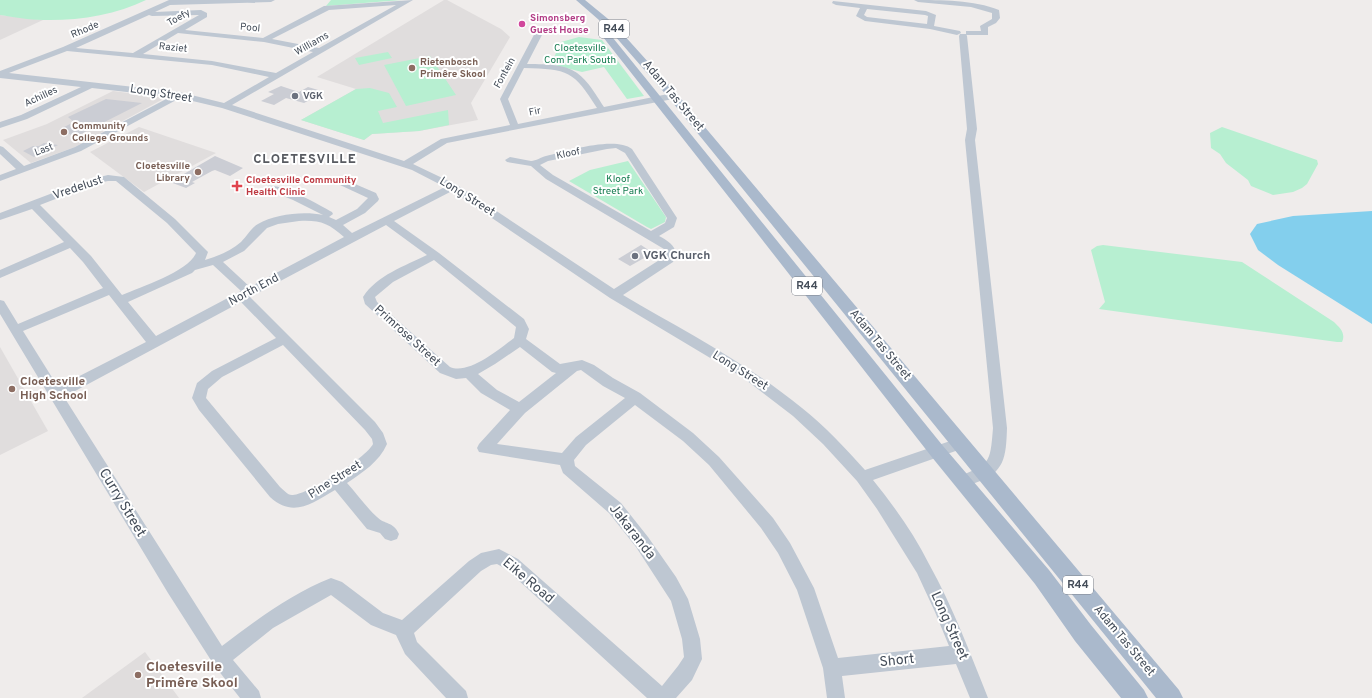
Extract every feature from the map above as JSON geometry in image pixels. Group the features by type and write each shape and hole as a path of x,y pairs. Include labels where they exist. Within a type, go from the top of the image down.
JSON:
{"main road":[{"name":"Adam Tas Street","path":"575,0 665,98 962,443 1171,698"},
{"name":"Adam Tas Street","path":"580,0 610,25 937,451 1042,577 1083,633 1136,698"}],"street":[{"path":"173,1 271,0"},
{"path":"864,6 860,16 865,19 930,27 963,34 985,33 984,26 995,22 997,18 996,12 988,8 918,0"},
{"name":"Rhode","path":"0,74 66,49 147,14 173,1"},
{"path":"264,40 324,9 408,1"},
{"name":"Williams","path":"225,106 408,1"},
{"path":"836,3 926,12 932,15 930,27"},
{"name":"Toefy","path":"134,56 203,17 203,13 147,14"},
{"name":"Pool","path":"177,31 264,40 320,51"},
{"name":"Fontein","path":"515,126 505,104 504,98 540,31"},
{"path":"962,481 986,472 993,464 999,453 1000,428 970,140 972,129 963,34"},
{"name":"Raziet","path":"66,49 217,64 277,76"},
{"path":"522,66 556,69 574,74 582,80 602,110"},
{"name":"Long Street","path":"0,74 179,95 225,106 406,164 453,187 614,295 747,374 798,412 828,440 862,477 902,533 923,568 943,609 979,698"},
{"name":"Achilles","path":"0,125 34,112 91,85"},
{"name":"Last","path":"0,178 78,149 179,95"},
{"name":"Fir","path":"406,164 444,140 665,98"},
{"name":"Kloof","path":"614,295 669,260 672,254 671,250 651,236 538,169 534,164 545,159 607,146 617,145 625,148 629,151 672,218 670,225 651,236"},
{"path":"0,149 23,170"},
{"path":"510,160 534,164"},
{"name":"Vredelust","path":"154,343 87,258 33,204 99,180 108,178 120,179 171,221 200,249 202,256 195,266"},
{"path":"335,225 361,210 372,202 375,197 344,183"},
{"name":"North End","path":"56,395 386,220 453,187"},
{"path":"272,188 297,198 324,216 352,238"},
{"path":"0,217 33,204"},
{"path":"121,300 195,266 215,261 239,249 259,228 272,222 283,219 336,215 361,210"},
{"path":"386,220 435,255 520,322 523,326 523,332 519,341 469,372 473,378 498,398 520,409"},
{"path":"0,274 72,243"},
{"name":"Primrose Street","path":"435,255 382,283 371,292 369,297 371,304 445,370 460,374 469,372"},
{"name":"Pine Street","path":"215,261 246,294 284,339 378,437 380,445 376,453 337,482 312,496 292,502 284,500 204,406 199,398 202,387 216,374 284,339"},
{"path":"15,330 111,289"},
{"name":"Curry Street","path":"0,304 154,555 220,659 252,698"},
{"path":"519,341 526,344 556,369 572,368 582,365 635,397 688,437 714,461 767,523 784,548 805,588 832,668 836,698"},
{"path":"572,368 520,409 484,448 556,459 566,459 581,441 635,397"},
{"path":"862,477 962,443"},
{"name":"Jakaranda","path":"566,459 568,468 615,508 670,582 679,599 691,639 693,659 685,673 663,698"},
{"path":"337,482 373,524 385,528 391,534"},
{"name":"Eike Road","path":"404,630 475,566 486,558 499,556 512,564 663,698"},
{"path":"220,659 267,622 307,598 331,586 336,588 377,619 404,630 406,639 411,648 459,698"},
{"name":"Short","path":"832,668 962,654"}],"shaded area":[{"name":"Rietenbosch Primêre Skool","path":"444,0 447,0 501,29 510,37 471,103 478,120 419,131 372,134 364,140 301,120 356,89 317,77"},
{"path":"0,15 43,20 0,40"},
{"name":"Community College Grounds","path":"113,91 165,98 75,147 31,163 3,140 47,124"},
{"path":"139,127 216,153 144,192 90,152"},
{"name":"Cloetesville High School","path":"0,347 48,431 0,455"},
{"name":"Cloetesville Primêre Skool","path":"145,652 179,698 82,698"}],"green space":[{"path":"0,0 146,0 122,10 96,16 56,20 32,20 0,15"},
{"path":"331,0 402,0 326,6"},
{"name":"Cloetesville Com Park South","path":"579,37 602,40 644,96 627,99 604,67 582,72 551,64 561,42"},
{"path":"388,52 392,58 359,65 355,58"},
{"path":"430,56 456,95 406,106 384,65"},
{"path":"370,88 389,93 397,107 378,111 383,123 448,110 449,125 419,131 372,134 364,140 301,120 356,89"},
{"path":"1222,127 1317,160 1318,164 1307,184 1302,188 1293,192 1273,195 1251,186 1248,180 1226,163 1220,154 1211,148 1210,133"},
{"name":"Kloof Street Park","path":"628,161 666,217 665,222 651,229 569,181 590,170"},
{"path":"1103,245 1242,262 1334,322 1343,333 1342,342 1099,309 1105,302 1091,250 1097,246"}],"water":[{"path":"1372,211 1372,324 1278,265 1258,250 1250,234 1257,224 1293,216"}],"building":[{"name":"VGK","path":"281,86 299,92 308,87 325,92 304,103 286,98 274,105 261,101 274,94 268,92"},
{"path":"106,99 142,103 75,137 60,129 74,122 68,117"},
{"path":"44,143 58,145 34,157 23,151 33,146 39,146"},
{"name":"Cloetesville Library","path":"215,156 243,168 230,176 215,170 212,171 192,182 195,183 186,188 170,182"},
{"name":"VGK Church","path":"641,245 653,253 630,266 618,259"}],"place":[{"name":"Simonsberg Guest House","path":"522,24"},
{"name":"Rietenbosch Primêre Skool","path":"412,68"},
{"name":"VGK","path":"295,96"},
{"name":"Community College Grounds","path":"64,132"},
{"name":"Cloetesville Library","path":"198,172"},
{"name":"Cloetesville Community Health Clinic","path":"237,186"},
{"name":"VGK Church","path":"635,256"},
{"name":"Cloetesville High School","path":"12,389"},
{"name":"Cloetesville Primêre Skool","path":"138,675"}],"district":[{"name":"CLOETESVILLE","path":"305,160"}]}
